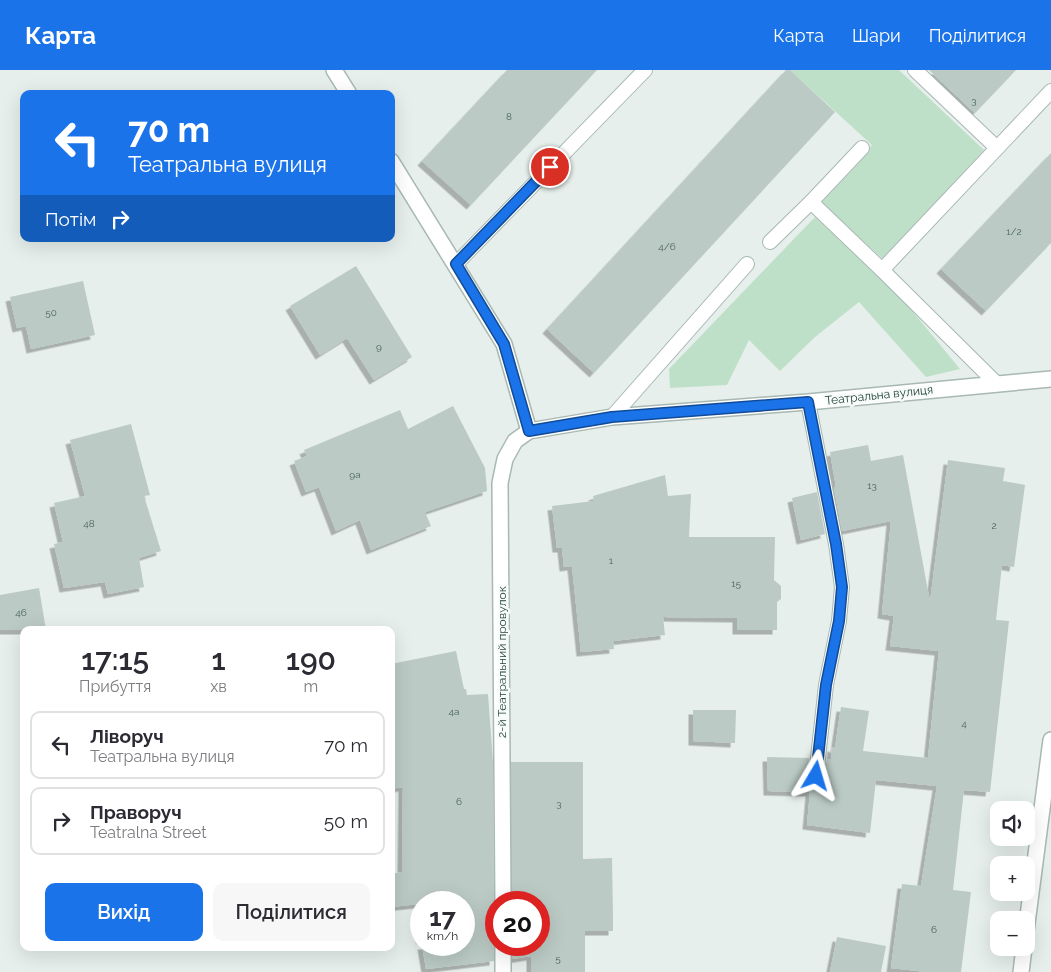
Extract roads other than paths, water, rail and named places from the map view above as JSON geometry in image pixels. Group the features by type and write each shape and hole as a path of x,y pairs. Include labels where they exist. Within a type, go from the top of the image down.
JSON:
{"street":[{"path":"335,70 347,90"},
{"path":"395,167 504,344 529,431"},
{"name":"Театральна вулиця","path":"529,431 612,417 808,402 1051,379"},
{"name":"2-й Театральний провулок","path":"503,891 500,483 504,459 515,441 529,431"},
{"path":"1029,911 1051,740"},
{"path":"503,956 504,972"},
{"path":"1021,972 1023,956"}],"lane":[{"path":"456,264 645,70"},
{"path":"915,70 997,148"},
{"path":"882,270 1051,91"},
{"path":"770,242 862,148"},
{"path":"811,202 997,384"},
{"path":"612,417 747,264"},
{"path":"808,402 836,544 842,587 839,621 826,685 816,776"}]}
